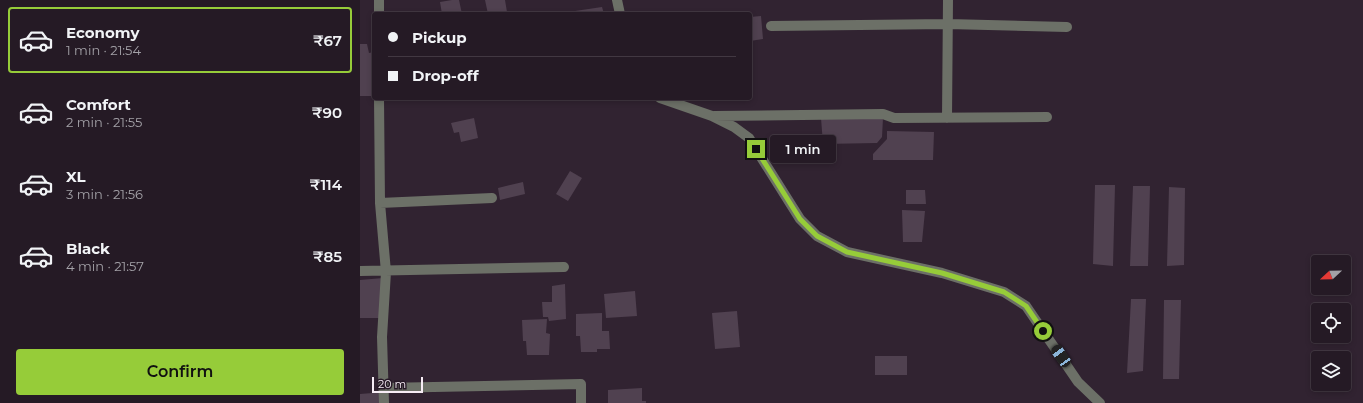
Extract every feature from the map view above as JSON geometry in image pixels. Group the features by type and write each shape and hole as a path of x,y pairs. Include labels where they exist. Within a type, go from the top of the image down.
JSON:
{"street":[{"path":"379,0 379,12"},
{"path":"617,0 620,12"},
{"path":"947,118 948,0"},
{"path":"771,26 948,24 1067,27"},
{"path":"379,100 380,203 386,272 382,337 384,403"},
{"path":"666,100 712,116 734,127 749,138 800,219 817,236 847,252 942,273 1004,292 1026,306 1078,382 1100,403"},
{"path":"712,116 883,114 894,118 1047,117"},
{"path":"380,203 492,198"},
{"path":"360,271 386,272 564,267"},
{"path":"383,388 581,384 581,403"}],"building":[{"path":"459,0 462,12 442,12 440,2"},
{"path":"485,0 505,0 507,12 488,12"},
{"path":"602,7 603,12 575,12"},
{"path":"761,16 763,39 752,41 752,17"},
{"path":"360,44 367,44 369,53 372,52 372,96 360,96"},
{"path":"474,118 478,138 461,142 459,132 454,133 451,123"},
{"path":"821,118 883,118 882,137 877,143 823,144"},
{"path":"887,131 934,132 933,160 873,160 873,154 887,139"},
{"path":"570,171 582,178 568,201 556,194"},
{"path":"523,182 525,194 500,200 498,188"},
{"path":"1095,185 1115,185 1113,266 1093,264"},
{"path":"1133,186 1150,186 1148,266 1130,266"},
{"path":"1169,187 1185,188 1184,265 1167,266"},
{"path":"906,190 925,190 926,204 906,204"},
{"path":"902,210 925,211 922,242 903,242"},
{"path":"383,278 380,318 360,318 360,280"},
{"path":"565,284 566,319 549,321 548,317 543,317 542,302 552,302 552,286"},
{"path":"635,291 637,316 606,318 604,294"},
{"path":"1131,299 1146,299 1143,371 1127,373"},
{"path":"1164,300 1181,300 1179,379 1163,379"},
{"path":"737,311 740,347 715,349 712,313"},
{"path":"602,313 602,331 609,331 610,349 597,349 597,352 581,352 580,336 576,336 576,314"},
{"path":"547,319 546,333 550,334 549,355 527,355 526,341 523,341 522,320"},
{"path":"875,356 907,356 907,375 875,375"},
{"path":"642,388 642,401 646,401 646,403 608,403 608,390"},
{"path":"385,392 386,403 360,403 360,394"}],"route":[{"path":"756,149 800,219 817,236 847,252 942,273 1004,292 1026,306 1043,331"}]}
